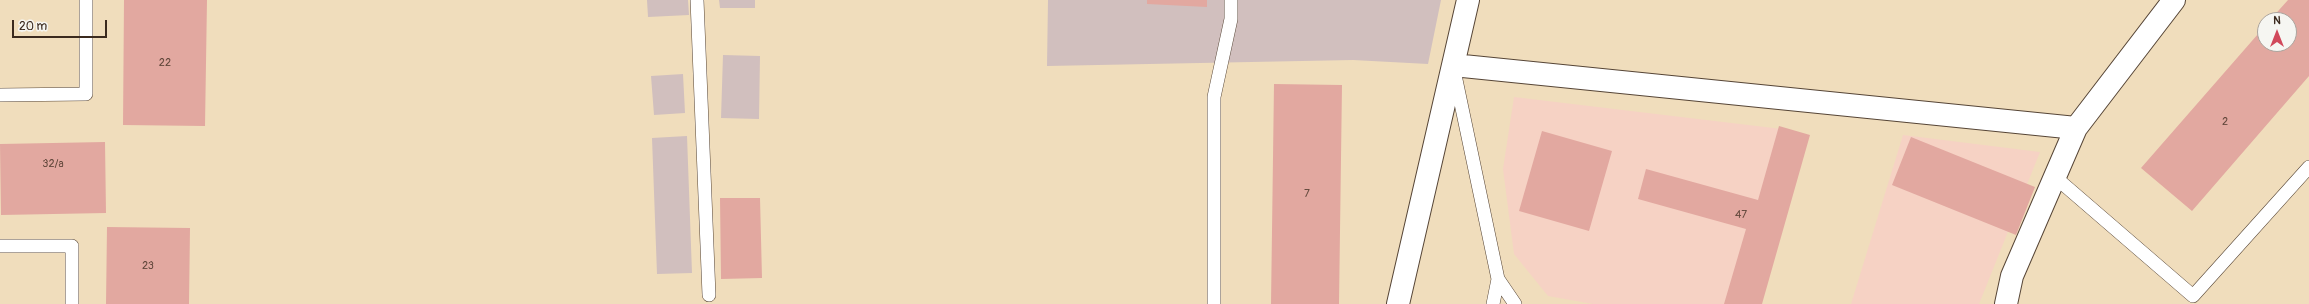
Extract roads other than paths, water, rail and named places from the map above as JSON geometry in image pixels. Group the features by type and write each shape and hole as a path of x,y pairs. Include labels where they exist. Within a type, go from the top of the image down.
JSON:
{"street":[{"path":"1398,304 1468,0"},
{"path":"2006,304 2012,276 2076,128 2174,0"},
{"path":"1453,65 2076,128"}],"lane":[{"path":"0,95 86,94 86,0"},
{"path":"697,0 708,295"},
{"path":"1214,304 1214,97 1231,19 1231,0"},
{"path":"1453,65 1498,280 1515,304"},
{"path":"2055,176 2193,296 2309,167"},
{"path":"0,246 72,246 72,304"},
{"path":"1493,304 1498,280"}]}
